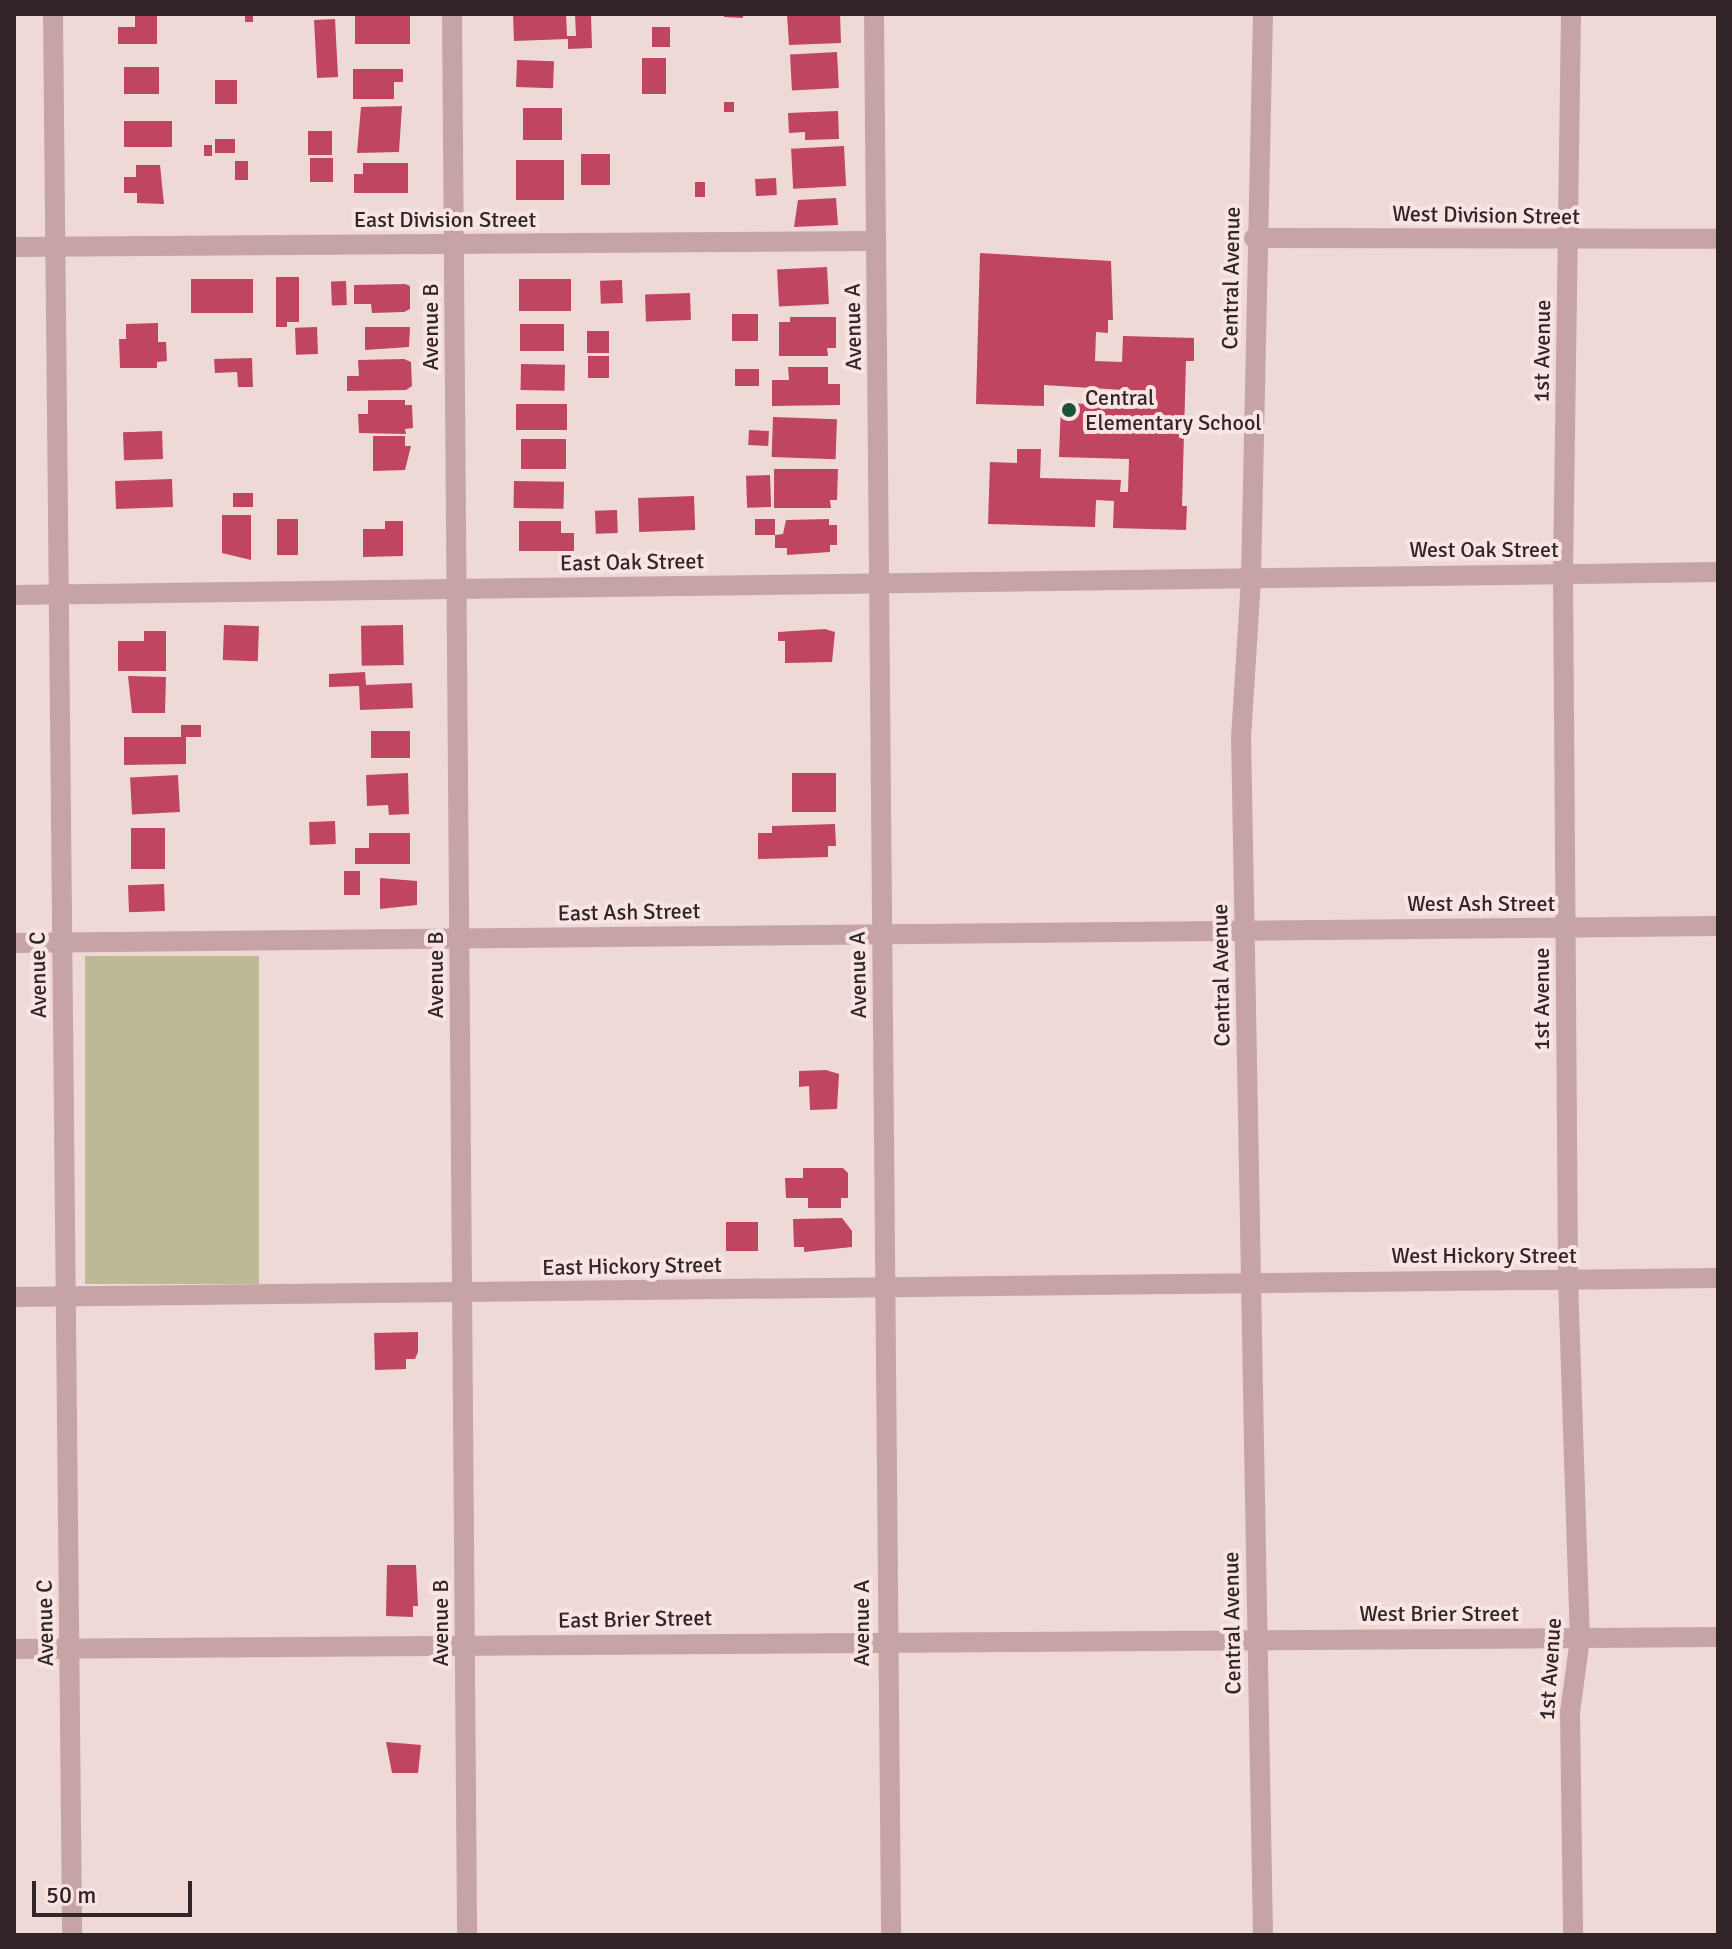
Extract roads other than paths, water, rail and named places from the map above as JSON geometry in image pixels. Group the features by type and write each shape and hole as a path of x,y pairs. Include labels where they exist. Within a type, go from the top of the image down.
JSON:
{"street":[{"name":"Avenue C","path":"53,14 72,1935"},
{"name":"Avenue B","path":"452,14 467,1935"},
{"name":"Avenue A","path":"874,14 881,582 881,934 888,1286 885,1641 891,1935"},
{"name":"Central Avenue","path":"1263,14 1254,238 1251,577 1241,738 1263,1935"},
{"name":"1st Avenue","path":"1571,14 1563,574 1568,1279 1580,1639 1570,1712 1573,1935"},
{"name":"West Division Street","path":"1254,238 1718,239"},
{"name":"East Division Street","path":"14,247 876,241"},
{"name":"West Oak Street","path":"1251,577 1718,572"},
{"name":"East Oak Street","path":"14,595 1251,577"},
{"name":"West Ash Street","path":"1244,930 1718,926"},
{"name":"East Ash Street","path":"14,943 1244,930"},
{"name":"West Hickory Street","path":"1250,1282 1718,1278"},
{"name":"East Hickory Street","path":"14,1297 1250,1282"},
{"name":"West Brier Street","path":"1256,1637 1718,1637"},
{"name":"East Brier Street","path":"14,1649 1256,1637"}],"place":[{"name":"Central Elementary School","path":"1069,410"}]}
